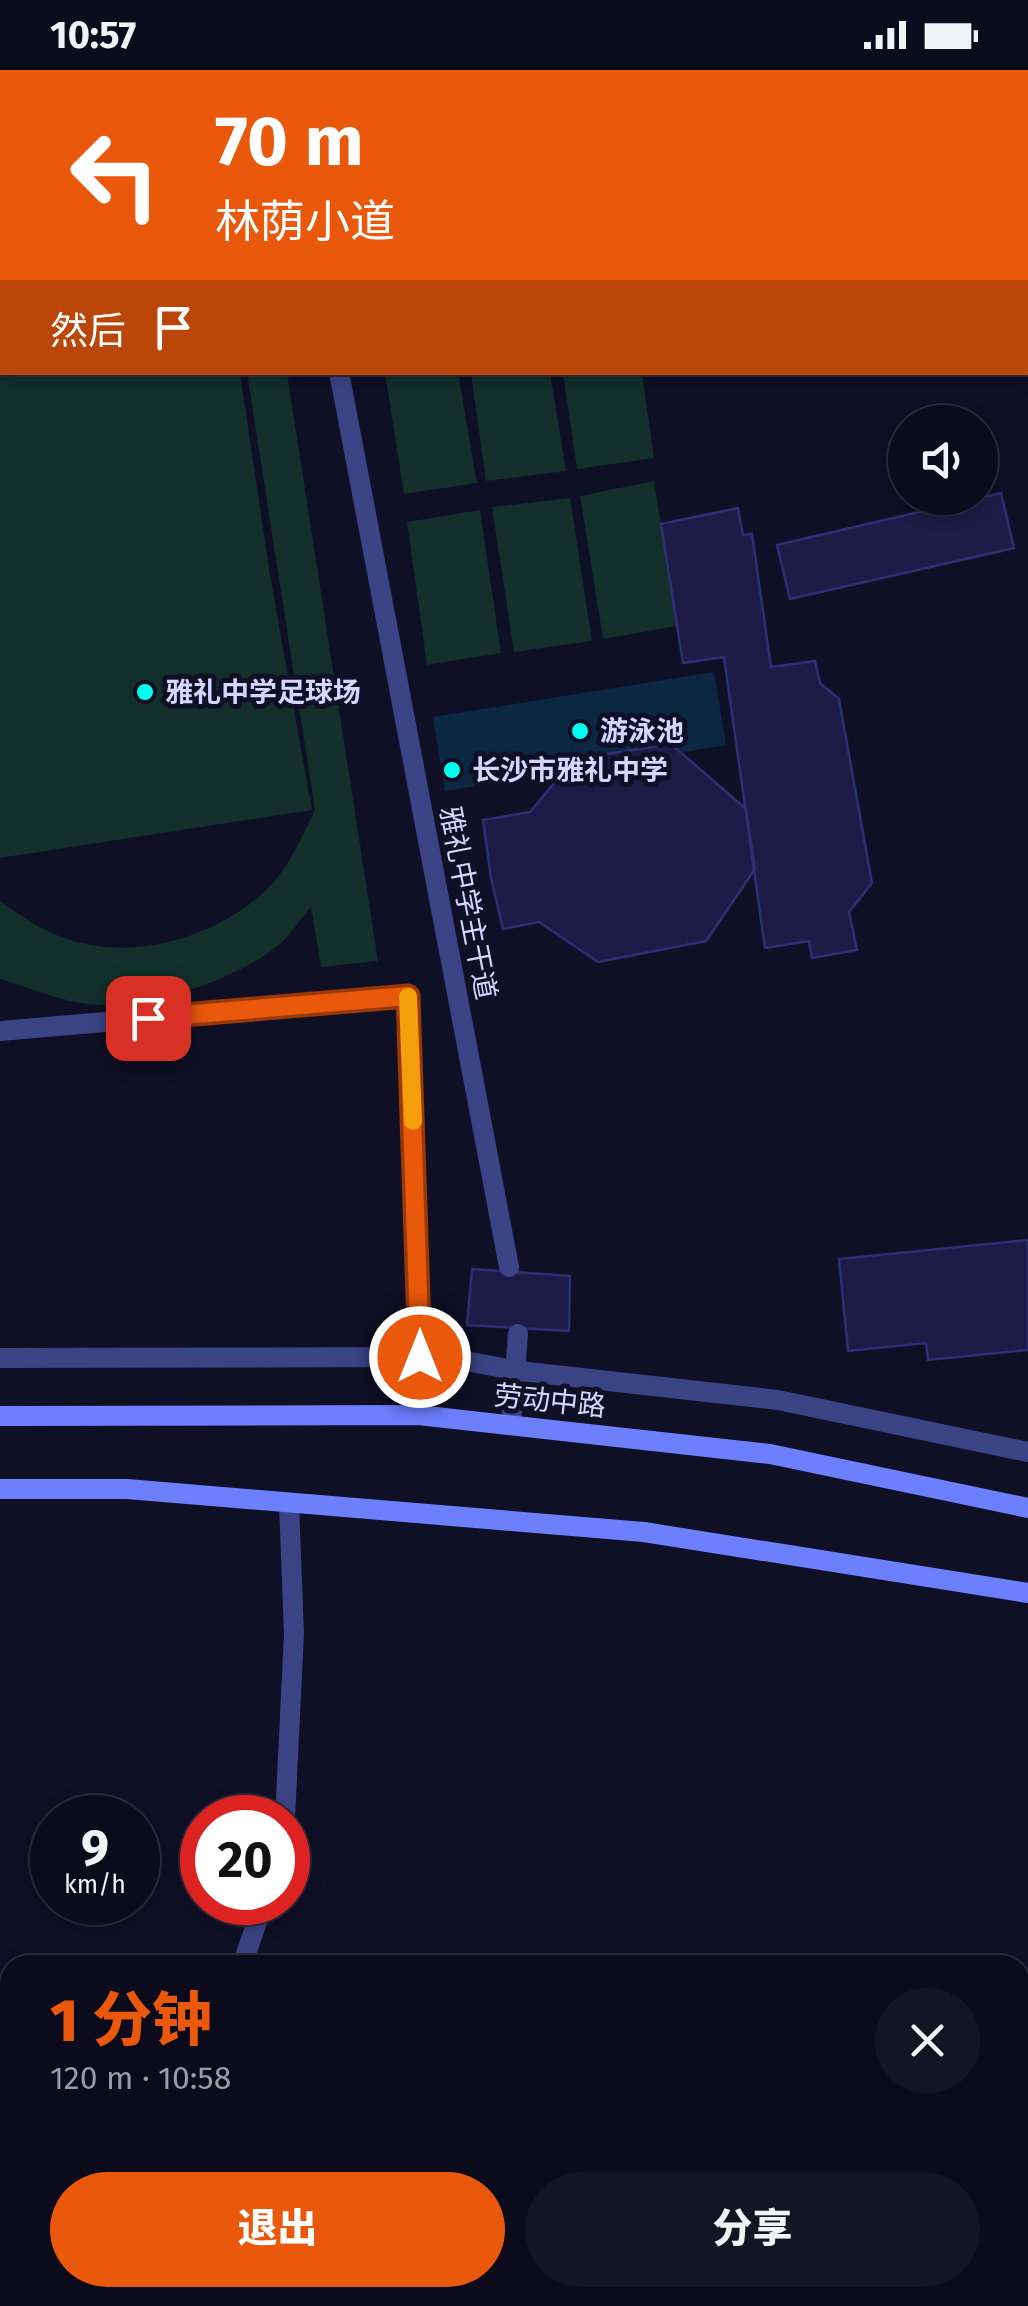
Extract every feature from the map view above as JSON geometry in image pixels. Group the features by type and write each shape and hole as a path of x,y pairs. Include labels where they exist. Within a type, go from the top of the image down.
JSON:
{"main road":[{"name":"劳动中路","path":"0,1416 418,1415 770,1454 1028,1508"},
{"path":"0,1488 127,1490 644,1532 1028,1594"}],"street":[{"name":"雅礼中学主干道","path":"340,375 509,1266"},
{"path":"0,1031 408,996 420,1357 418,1415"},
{"path":"511,1424 518,1334"},
{"path":"0,1358 444,1357 516,1370 778,1400 1028,1452"},
{"path":"286,1795 294,1634 289,1503"},
{"path":"245,1955 256,1925"}],"green space":[{"name":"雅礼中学足球场","path":"0,375 240,375 270,575 312,810 0,858"},
{"path":"247,375 287,375 378,961 321,967 311,907 281,943 244,968 151,1000 106,1005 79,1003 0,979 0,901 49,932 93,945 120,948 174,941 224,920 267,889 288,862 315,810"},
{"path":"385,375 458,375 477,483 404,494"},
{"path":"471,375 550,375 566,471 486,481"},
{"path":"563,375 642,375 654,458 577,469"},
{"path":"654,481 677,626 603,639 580,496"},
{"path":"570,498 592,641 514,652 492,507"},
{"path":"480,510 501,653 427,665 407,522"}],"water":[{"name":"游泳池","path":"714,672 726,745 445,791 433,717"}],"building":[{"path":"1001,493 1014,548 790,599 777,545 906,515 998,515"},
{"path":"738,508 743,535 752,534 771,667 815,661 820,683 839,699 872,883 849,912 857,950 812,958 809,941 765,948 724,657 683,663 661,524"},
{"path":"671,744 746,809 755,869 706,941 598,962 539,922 503,929 483,820 530,812 574,759"},
{"path":"1028,1240 1028,1350 928,1360 926,1343 848,1351 839,1259"},
{"path":"472,1269 570,1276 569,1331 467,1325"}],"slow traffic":[{"path":"408,997 413,1121"}],"place":[{"name":"雅礼中学足球场","path":"145,692"},
{"name":"游泳池","path":"580,731"},
{"name":"长沙市雅礼中学","path":"452,770"}],"route":[{"path":"148,1018 408,996 420,1357"}]}
